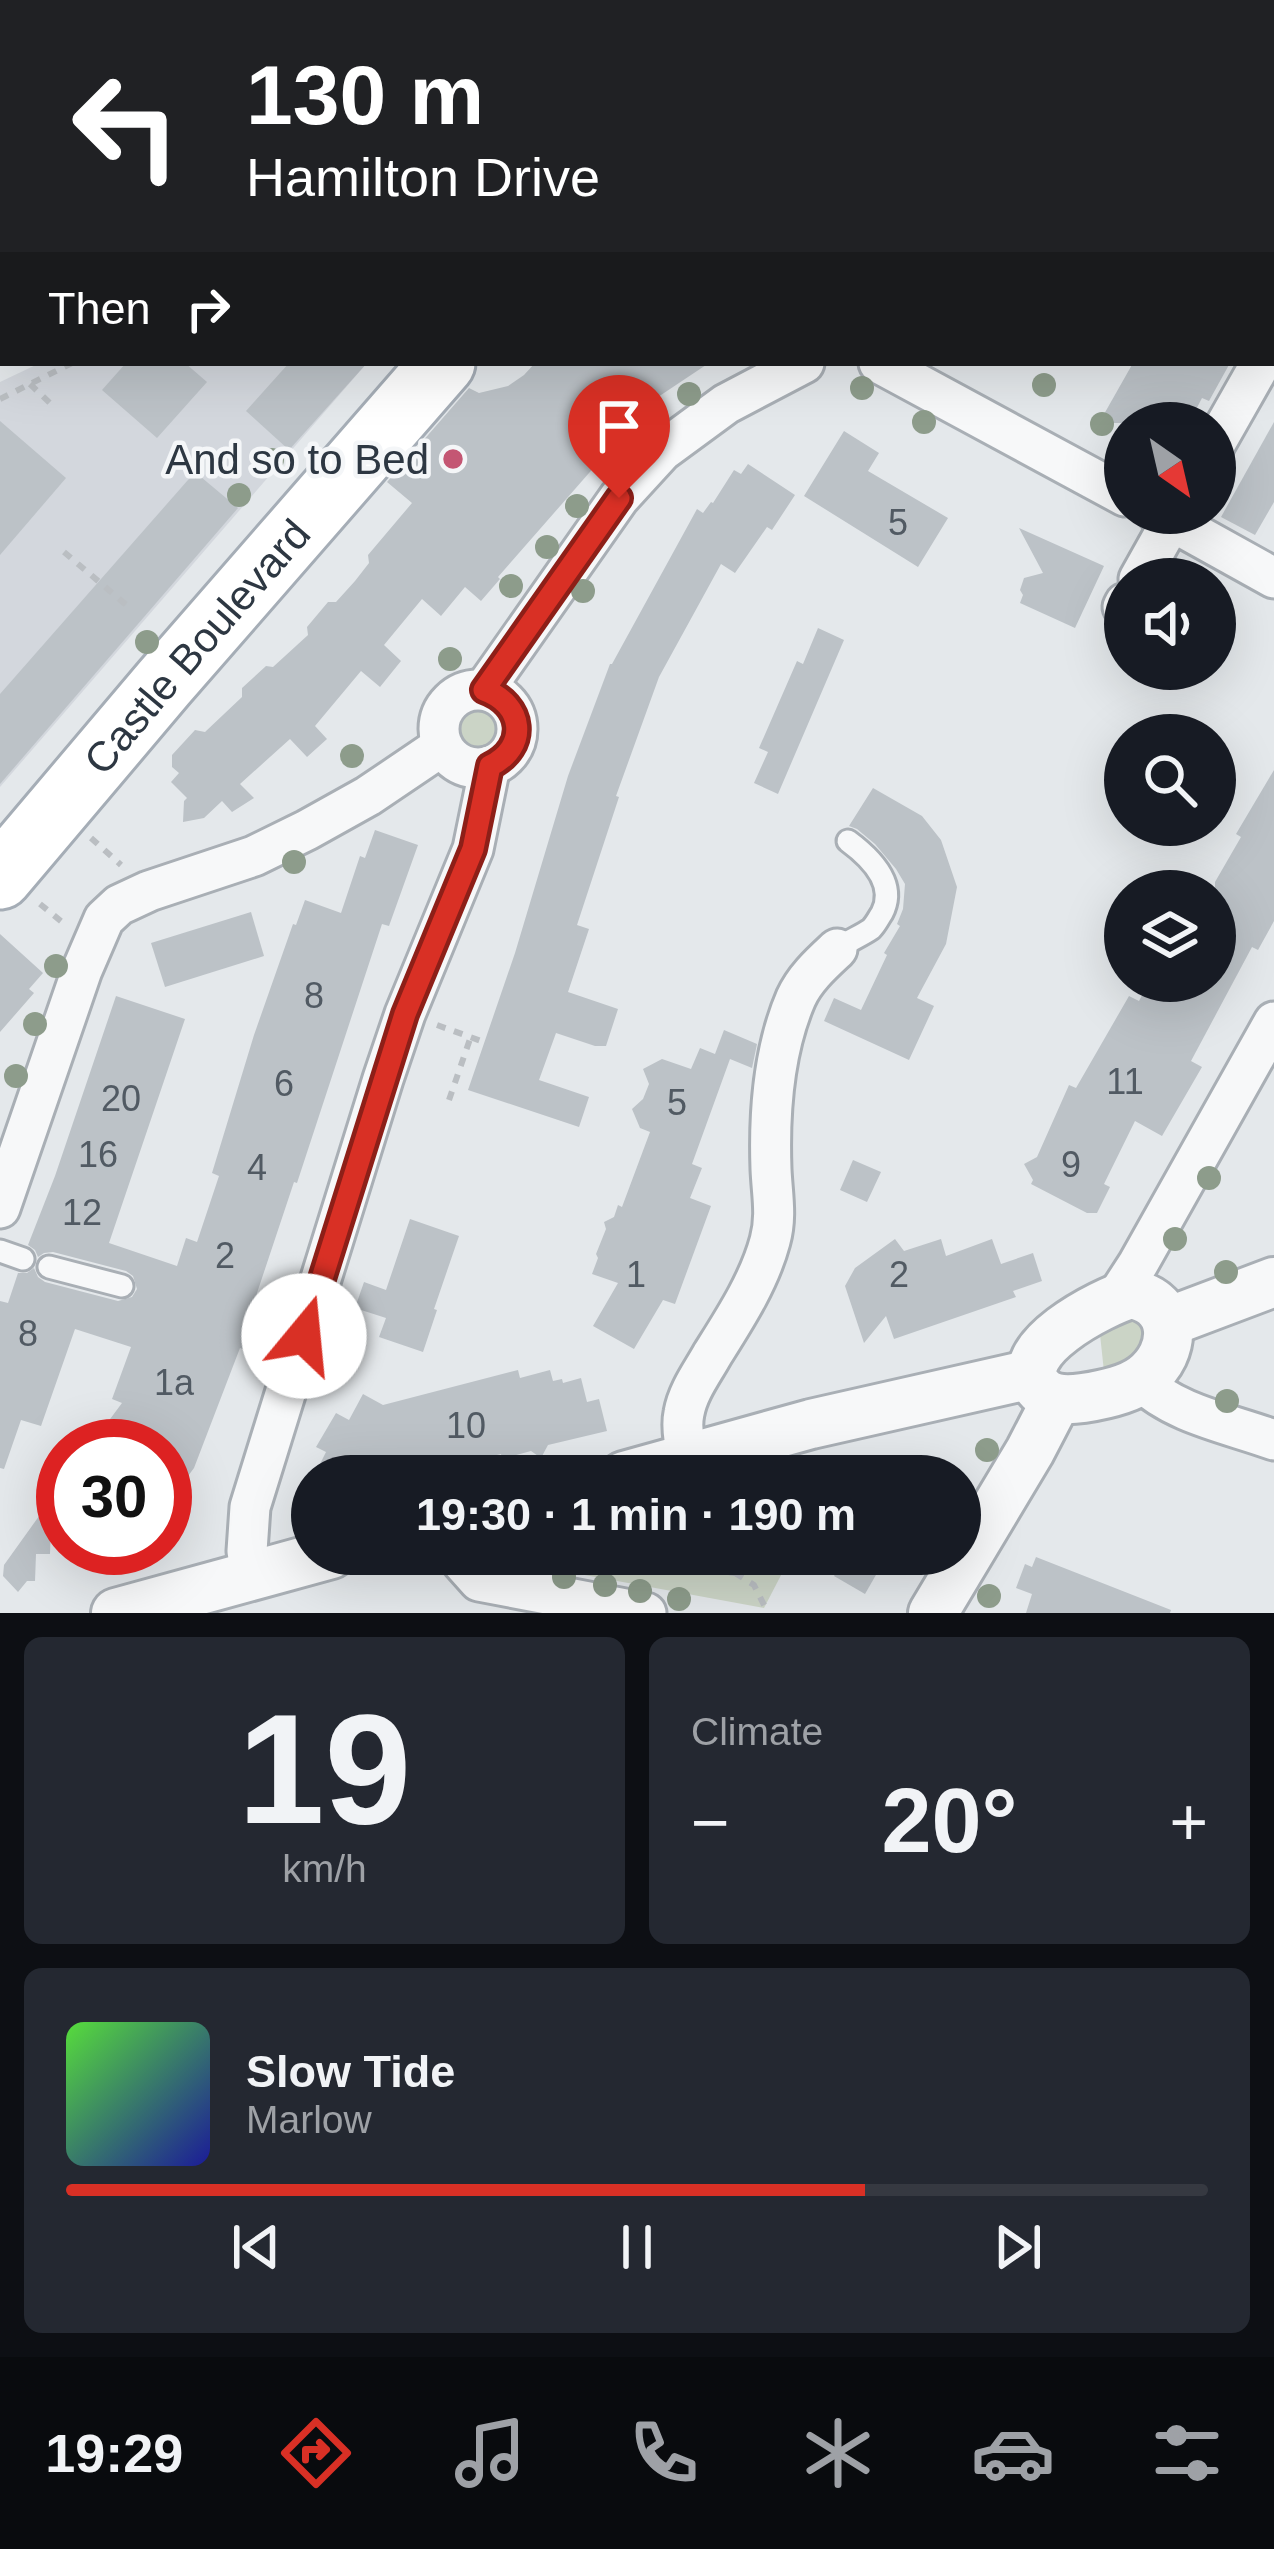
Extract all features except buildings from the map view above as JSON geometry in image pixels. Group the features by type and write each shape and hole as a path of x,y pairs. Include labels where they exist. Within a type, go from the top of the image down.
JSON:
{"main road":[{"name":"Castle Boulevard","path":"5,860 440,366"}],"street":[{"path":"484,690 619,498 662,451 726,404 798,366"},
{"path":"885,366 1104,485"},
{"path":"1236,407 1259,366"},
{"path":"1199,534 1274,578"},
{"path":"484,690 505,700 516,720 509,753 490,766 468,767 448,756 442,746 438,728 446,706 464,692 484,690"},
{"path":"0,1208 104,919 119,905 149,891 254,856 307,830 442,746"},
{"path":"251,1575 247,1551 250,1507 405,1014 473,849 490,766"},
{"path":"687,1455 684,1414 693,1387 747,1296 772,1234 778,1055 797,994 838,949"},
{"path":"1116,1298 1274,1022"},
{"path":"1168,1322 1274,1282"},
{"path":"699,1455 812,1424 1045,1386 1103,1395 1141,1381 1160,1361 1168,1322 1148,1297 1131,1294 1090,1312 1049,1342 1034,1361 1045,1386 1030,1451 933,1613"},
{"path":"1141,1381 1154,1394 1183,1407 1274,1440"},
{"path":"116,1613 291,1565"},
{"path":"472,1575 479,1581 646,1613"}],"lane":[{"path":"838,949 876,923 888,894 876,868 848,841"},
{"path":"0,1251 23,1258"},
{"path":"49,1267 122,1286"}],"path":[{"path":"0,399 66,366"},
{"path":"30,384 54,406"},
{"path":"64,552 131,609"},
{"path":"452,1030 484,1042"},
{"path":"449,1100 471,1036"},
{"path":"737,1575 754,1585 768,1613"}],"shaded area":[{"path":"34,366 364,366 0,787 0,382"}],"green space":[{"path":"477,710 492,717 499,732 492,747 477,754 462,747 455,732 462,717"},
{"path":"1131,1312 1153,1338 1105,1381 1099,1325"},
{"path":"585,1575 781,1575 764,1608"}],"place":[{"name":"And so to Bed","path":"453,459"}],"route":[{"path":"304,1336 405,1014 473,849 490,766 509,753 514,743 517,732 512,710 505,700 484,690 619,498"}]}
